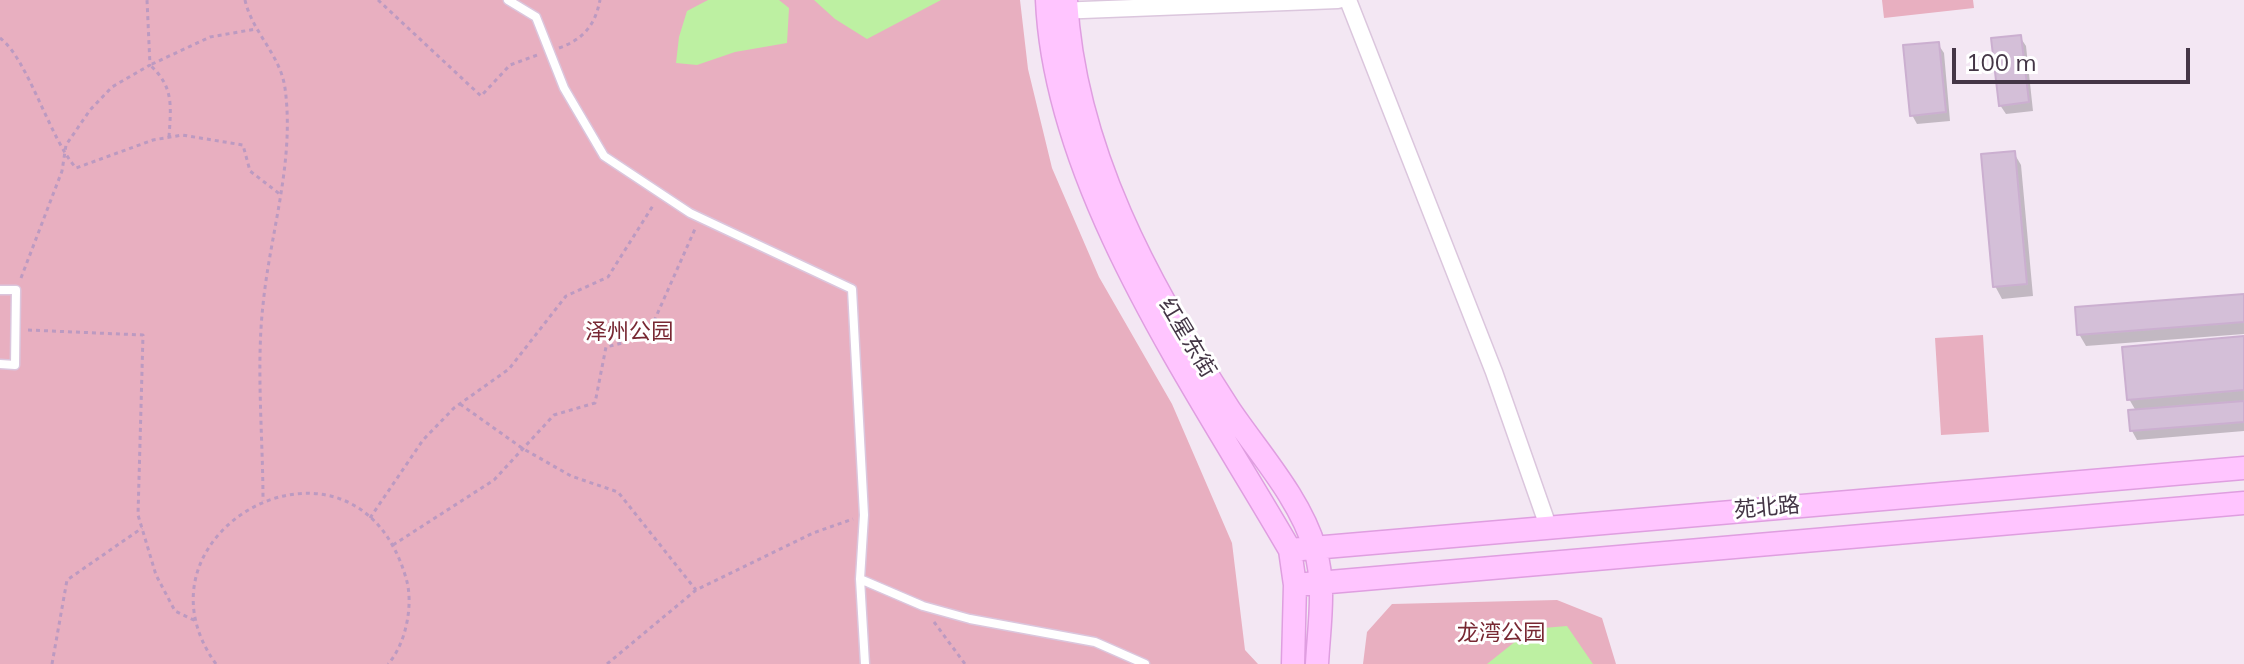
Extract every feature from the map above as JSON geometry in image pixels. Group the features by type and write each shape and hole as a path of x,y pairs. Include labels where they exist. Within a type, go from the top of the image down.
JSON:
{"main road":[{"name":"红星东街","path":"1057,5 1099,164 1138,255 1227,406 1289,498 1315,547 1321,583 1317,664"},
{"name":"红星东街","path":"1057,5 1061,89 1083,163 1121,258 1290,550 1295,585 1293,664"},
{"name":"苑北路","path":"1290,550 2244,468"},
{"name":"苑北路","path":"1295,585 2244,503"}],"street":[{"path":"1057,5 1338,0"},
{"path":"1348,0 1494,372 1548,526"}],"lane":[{"path":"508,0 536,17 564,88 604,156 700,217 852,289 864,515 860,579 865,664"},
{"path":"0,290 16,290 15,365 0,364"},
{"path":"860,579 923,606 970,619 1095,642 1145,664"}],"path":[{"path":"147,0 150,65 165,79 171,106 169,137"},
{"path":"245,0 281,67 285,90 286,164 263,307 263,501"},
{"path":"378,0 481,96 510,65 573,43 595,24 600,0"},
{"path":"16,290 62,171 66,145 90,110 112,87 150,65 210,37 258,29"},
{"path":"0,38 32,89 65,155 76,168 182,135 243,145 250,171 281,195"},
{"path":"370,518 423,440 460,404 509,369 566,296 608,277 661,194"},
{"path":"393,545 494,480 554,415 595,403 606,347 647,337 700,217"},
{"path":"15,329 143,335 138,515 156,575 175,611 198,622"},
{"path":"460,404 522,448 571,476 618,492 696,590"},
{"path":"216,664 198,622 194,597 201,564 212,544 242,511 263,501 309,492 345,501 370,518 393,545 409,588 407,625 388,664"},
{"path":"607,664 696,590 813,533 864,515"},
{"path":"52,664 67,580 142,528"},
{"path":"923,606 965,664"}],"green space":[{"name":"泽州公园","path":"0,0 1020,0 1028,69 1052,168 1099,277 1172,404 1232,543 1245,650 1258,664 0,664"},
{"path":"1882,0 1973,0 1974,8 1884,18"},
{"path":"1983,335 1989,432 1941,435 1935,338"},
{"name":"龙湾公园","path":"1557,600 1602,618 1616,664 1363,664 1367,632 1392,604"}],"shaded area":[{"path":"708,0 779,0 789,8 787,43 735,52 697,65 676,63 679,37 687,11"},
{"path":"814,0 941,0 867,39 835,19"},
{"path":"1567,626 1593,664 1487,664 1531,629"}],"building":[{"path":"2021,35 2029,102 1999,106 1991,38"},
{"path":"1939,42 1946,112 1910,116 1903,45"},
{"path":"2015,151 2027,284 1993,287 1981,154"},
{"path":"2244,294 2244,322 2077,335 2075,307"},
{"path":"2244,336 2244,390 2127,400 2122,347"},
{"path":"2244,401 2244,422 2130,431 2128,410"}]}
